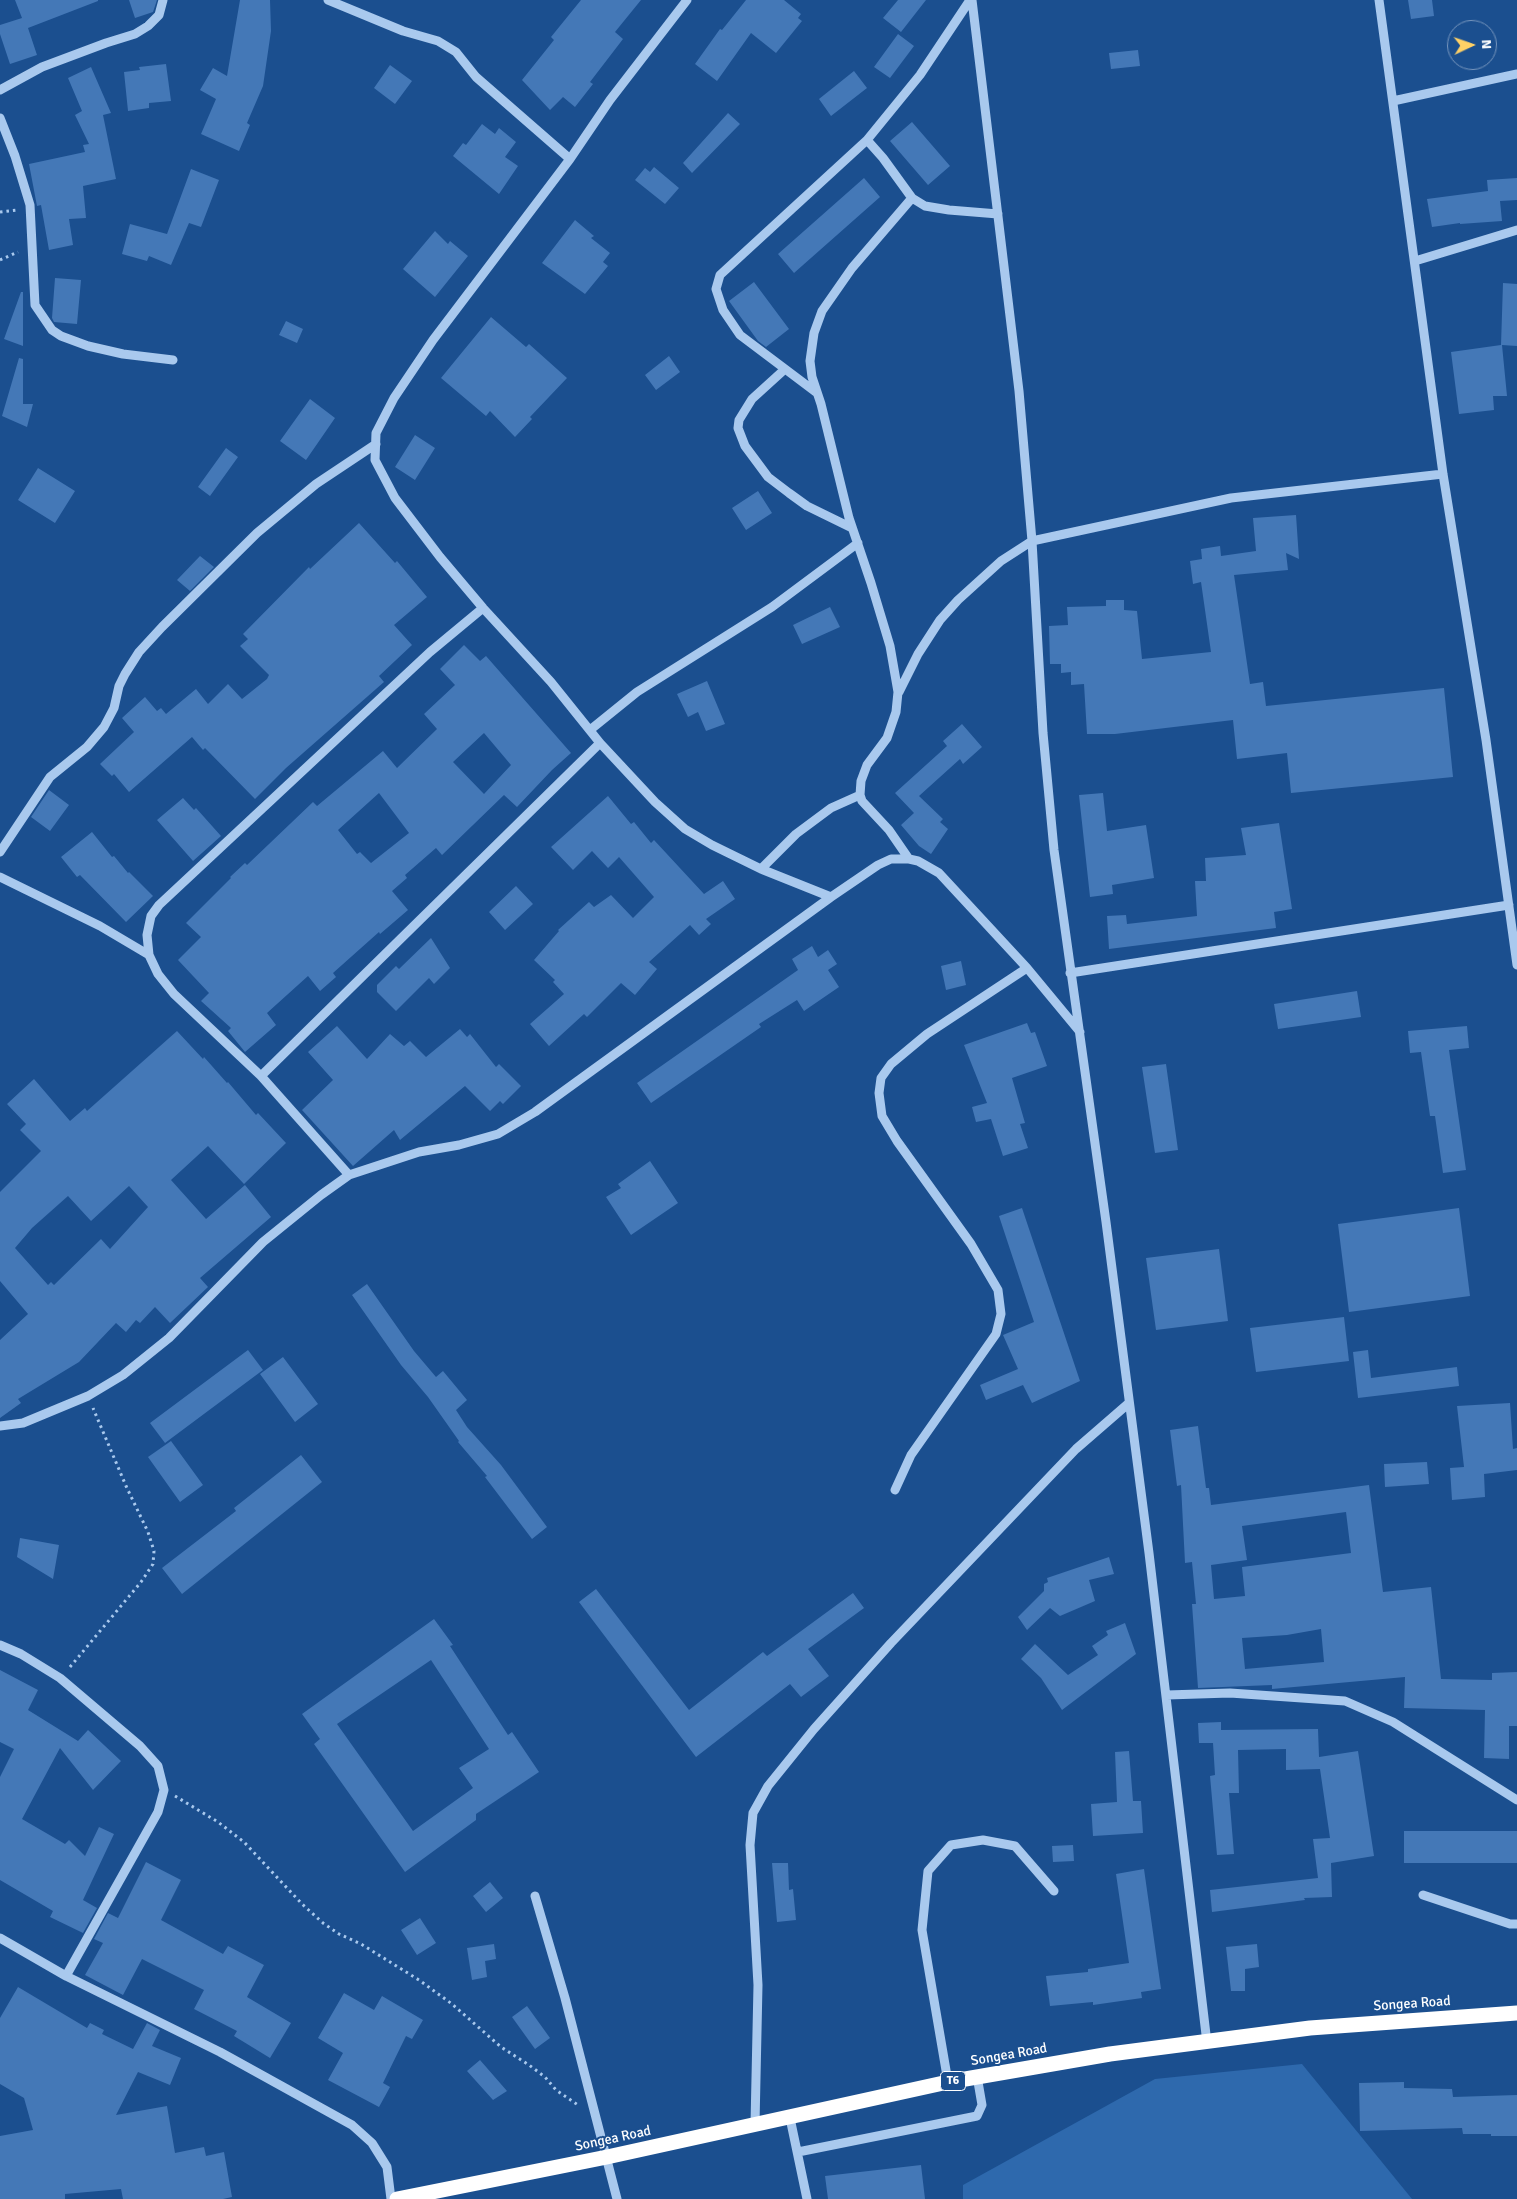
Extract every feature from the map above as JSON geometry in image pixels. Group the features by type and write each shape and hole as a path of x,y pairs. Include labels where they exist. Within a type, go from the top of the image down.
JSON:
{"highway":[{"name":"Songea Road","path":"397,2199 607,2157 977,2076 1110,2054 1207,2043 1310,2028 1517,2013"}],"street":[{"path":"0,90 42,67 88,49 135,34 148,26 158,15 163,0"},
{"path":"328,0 403,31 438,41 456,52 476,77 570,160"},
{"path":"688,0 610,100 570,160 433,340 394,398 376,433 375,460 395,498 483,608 551,682 600,743 655,802 685,829 712,845 761,869 831,897"},
{"path":"818,394 740,335 724,310 716,290 720,275 867,140 920,75 971,0"},
{"path":"971,0 1019,391 1032,541 1043,733 1054,850 1080,1032 1167,1695 1207,2043"},
{"path":"1379,0 1444,474 1486,740 1517,965"},
{"path":"1393,101 1517,74"},
{"path":"0,118 15,156 30,205 36,305 52,330 61,336 88,346 123,354 173,360"},
{"path":"867,140 884,158 912,198 925,206 998,214"},
{"path":"909,858 889,830 867,808 860,795 861,781 867,765 886,738 896,712 898,692 890,646 852,528 812,377 810,361 814,333 822,311 852,268 912,198"},
{"path":"1415,261 1517,230"},
{"path":"784,369 752,400 739,420 738,428 745,446 768,477 782,488 807,506 852,528"},
{"path":"0,852 50,777 87,747 104,727 114,708 119,686 125,674 139,652 162,627 257,533 316,484 376,444"},
{"path":"898,692 918,654 940,620 952,606 1001,561 1032,541 1231,498 1444,474"},
{"path":"590,730 636,692 772,607 858,544"},
{"path":"349,1176 260,1076 174,994 158,974 149,955 147,935 151,916 159,905 430,652 483,608"},
{"path":"260,1076 600,743"},
{"path":"761,869 796,834 831,808 860,795"},
{"path":"0,1426 23,1422 88,1396 123,1375 169,1338 262,1242 321,1195 349,1176 419,1152 459,1145 498,1134 535,1112 589,1074 831,897 891,859 909,858 939,873 1026,968 1080,1032"},
{"path":"0,877 100,926 149,955"},
{"path":"1070,972 1509,905"},
{"path":"895,1490 912,1455 996,1334 1001,1314 998,1290 971,1244 897,1141 882,1116 879,1093 881,1078 891,1064 927,1034 1026,968"},
{"path":"755,2124 758,1995 750,1845 753,1813 768,1786 814,1729 891,1643 1076,1449 1129,1403"},
{"path":"0,1645 21,1654 60,1678 140,1746 158,1766 164,1790 158,1812 66,1976"},
{"path":"1167,1695 1230,1693 1344,1701 1393,1722 1517,1800"},
{"path":"948,2082 922,1930 928,1871 951,1846 983,1840 1015,1846 1054,1891"},
{"path":"1423,1895 1510,1924 1517,1924"},
{"path":"535,1896 565,1998 617,2199"},
{"path":"0,1938 66,1976 220,2052 352,2125 372,2143 387,2167 391,2199"},
{"path":"798,2152 977,2116 982,2105 977,2076"},
{"path":"790,2118 807,2199"}],"path":[{"path":"60,1678 141,1582 153,1564 154,1551 148,1532 126,1486 88,1396"},
{"path":"164,1790 218,1822 244,1842 302,1904 323,1923 420,1980 452,2004 501,2048 529,2064 564,2096 595,2111"}],"shaded area":[{"path":"1302,2064 1412,2199 963,2199 963,2185 1155,2079"}],"building":[{"path":"15,0 98,1 28,28 37,55 10,64 0,34 0,25 22,18"},
{"path":"129,0 157,0 153,12 135,18"},
{"path":"240,0 270,0 271,31 263,86 247,123 250,125 239,151 201,134 216,99 200,90 213,68 227,76"},
{"path":"581,0 641,0 615,32 623,39 590,82 593,84 575,107 563,97 550,110 522,80 554,40 551,37"},
{"path":"746,0 784,0 801,14 798,18 802,21 776,53 751,33 717,81 695,64 720,29 722,30"},
{"path":"898,0 926,0 901,32 883,18"},
{"path":"1408,0 1432,0 1434,16 1411,19"},
{"path":"898,34 914,46 890,78 874,67"},
{"path":"1138,50 1140,66 1111,69 1109,53"},
{"path":"166,64 171,101 149,103 149,108 128,111 124,72 140,70 139,67"},
{"path":"390,65 412,81 395,104 374,88"},
{"path":"91,67 111,113 103,115 116,179 83,186 86,218 69,219 73,245 49,250 41,205 37,206 29,164 85,152 83,145 89,144 75,115 82,111 68,78"},
{"path":"854,71 867,88 831,116 819,99"},
{"path":"728,113 740,124 692,173 683,163"},
{"path":"912,122 950,166 928,185 890,141"},
{"path":"482,124 495,134 499,128 516,142 505,157 518,166 499,194 453,156 463,143 466,145"},
{"path":"654,167 679,188 665,204 635,180 645,168 650,172"},
{"path":"191,169 219,180 201,227 189,223 171,265 149,256 147,261 122,254 130,224 167,234"},
{"path":"864,178 880,197 794,273 778,254"},
{"path":"1517,178 1517,200 1500,201 1502,221 1460,223 1432,227 1427,199 1488,191 1487,180"},
{"path":"575,220 594,236 591,238 610,253 603,262 608,266 585,294 542,263"},
{"path":"435,231 448,244 450,241 468,256 435,297 403,269"},
{"path":"55,278 81,280 77,324 54,322 52,318"},
{"path":"754,282 789,329 766,347 758,341 729,301"},
{"path":"1503,283 1517,284 1517,346 1502,345 1507,396 1493,396 1494,410 1459,414 1451,352 1501,345"},
{"path":"21,292 23,292 23,346 4,339"},
{"path":"491,317 526,347 529,344 567,378 530,417 532,419 515,437 490,411 486,416 441,378"},
{"path":"286,321 303,329 297,343 279,335"},
{"path":"669,356 680,372 656,390 645,375"},
{"path":"19,358 23,359 23,404 33,404 27,427 2,416"},
{"path":"310,399 335,418 306,460 280,441"},
{"path":"415,435 435,448 415,480 395,467"},
{"path":"226,448 238,457 210,496 198,487"},
{"path":"38,468 75,491 55,523 18,500"},
{"path":"758,491 772,513 746,530 732,508"},
{"path":"1296,515 1299,559 1286,553 1288,570 1234,575 1250,684 1263,682 1266,706 1444,688 1453,777 1291,793 1287,753 1237,759 1233,720 1115,734 1087,734 1084,684 1071,685 1071,672 1061,673 1061,664 1050,664 1049,626 1068,625 1067,607 1106,606 1106,600 1124,600 1124,610 1137,611 1142,659 1211,652 1201,582 1193,584 1190,561 1202,559 1201,549 1220,546 1221,556 1256,551 1253,518"},
{"path":"359,523 395,563 397,561 427,597 394,625 412,645 379,676 384,682 286,768 255,799 205,748 203,750 192,737 129,792 114,774 112,776 100,764 134,732 122,718 145,697 157,711 161,708 166,714 196,689 208,704 228,684 242,699 267,679 269,675 240,646 248,639 243,634 309,567 310,569"},
{"path":"200,556 214,567 190,591 177,580"},
{"path":"830,607 840,627 802,644 793,625"},
{"path":"464,645 480,661 486,656 571,753 517,807 504,795 442,855 436,848 405,875 407,878 392,891 408,910 380,934 379,932 333,973 336,977 320,991 308,976 267,1013 276,1025 245,1052 228,1031 231,1028 201,1001 209,993 178,960 201,937 186,923 230,877 245,863 247,865 313,802 317,806 383,751 397,768 437,729 424,714 455,685 440,669","holes":["484,733 511,765 484,794 453,762","379,793 409,833 371,863 360,852 357,854 338,830"]},
{"path":"707,681 725,724 706,731 698,712 688,717 677,694"},
{"path":"962,724 982,747 963,764 960,759 919,796 943,819 940,822 948,829 931,854 919,846 901,825 914,813 895,793 947,746 943,741"},
{"path":"49,790 69,805 50,831 31,817"},
{"path":"1103,793 1107,831 1146,825 1154,878 1112,885 1113,894 1090,897 1079,795"},
{"path":"608,796 631,824 634,822 651,843 654,840 704,894 723,881 735,899 706,919 711,924 699,935 690,925 649,962 657,969 635,995 621,983 587,1017 584,1014 549,1046 530,1024 564,994 553,982 555,980 534,960 558,930 589,902 594,907 611,895 633,918 654,897 619,857 608,868 592,851 573,870 551,847"},
{"path":"183,798 194,810 196,808 221,836 193,861 157,820"},
{"path":"1279,823 1292,909 1274,912 1276,928 1109,949 1107,916 1126,915 1127,924 1197,916 1195,881 1206,881 1205,858 1246,855 1241,828"},
{"path":"92,832 112,857 114,856 128,873 153,896 126,922 80,875 77,877 61,857"},
{"path":"516,886 533,904 505,930 489,912"},
{"path":"431,938 450,968 434,984 429,978 396,1011 377,992 377,985 396,966 399,969"},
{"path":"812,946 818,957 828,950 837,964 828,970 839,987 804,1011 797,1000 759,1024 761,1027 651,1103 637,1083 798,970 792,959"},
{"path":"961,961 966,985 946,990 941,966"},
{"path":"1357,991 1361,1017 1278,1029 1274,1004"},
{"path":"1027,1023 1031,1033 1035,1032 1047,1066 1012,1078 1025,1123 1020,1124 1028,1148 1003,1156 991,1119 976,1122 972,1107 987,1103 964,1045"},
{"path":"337,1026 367,1059 390,1034 404,1046 410,1041 426,1057 460,1029 467,1037 470,1034 496,1067 499,1064 521,1086 503,1104 500,1101 490,1111 465,1086 400,1140 394,1130 353,1166 302,1110 333,1080 308,1052"},
{"path":"1467,1026 1469,1048 1449,1050 1466,1170 1443,1173 1435,1116 1430,1116 1421,1052 1410,1053 1408,1031"},
{"path":"177,1031 228,1082 256,1115 258,1113 286,1143 244,1184 208,1146 171,1180 206,1219 245,1185 271,1217 200,1278 208,1287 170,1323 155,1307 140,1323 136,1320 126,1332 116,1323 79,1362 18,1399 21,1403 0,1418 0,1340 28,1314 0,1281 0,1192 41,1151 20,1130 26,1124 7,1104 34,1079 70,1121 85,1108 87,1111","holes":["129,1186 148,1207 110,1249 101,1239 54,1285 51,1282 48,1285 15,1248 32,1228 68,1196 91,1221"]},
{"path":"1166,1064 1178,1150 1155,1153 1142,1067"},
{"path":"650,1161 678,1203 631,1235 606,1197 621,1188 618,1184"},
{"path":"1022,1208 1080,1381 1032,1403 1023,1385 986,1400 980,1385 1018,1369 1003,1335 1034,1322 999,1216"},
{"path":"1459,1208 1470,1296 1349,1312 1338,1224"},
{"path":"1219,1249 1228,1321 1156,1330 1146,1258"},
{"path":"367,1284 414,1351 436,1377 443,1371 467,1400 456,1410 467,1427 501,1465 547,1527 532,1539 485,1477 487,1476 458,1442 428,1397 401,1365 352,1295"},
{"path":"1344,1317 1349,1361 1256,1372 1250,1328"},
{"path":"248,1350 263,1370 165,1443 150,1423"},
{"path":"1368,1350 1371,1378 1457,1367 1459,1386 1358,1398 1353,1352"},
{"path":"283,1357 318,1404 295,1422 260,1374"},
{"path":"1510,1403 1513,1449 1517,1448 1517,1470 1484,1474 1485,1497 1452,1500 1450,1468 1464,1467 1457,1406"},
{"path":"1198,1426 1206,1488 1209,1488 1211,1505 1369,1485 1383,1592 1431,1587 1441,1679 1492,1680 1492,1673 1517,1672 1517,1726 1509,1726 1509,1759 1484,1758 1485,1710 1404,1708 1405,1677 1272,1689 1272,1685 1198,1688 1192,1604 1196,1604 1192,1562 1185,1563 1181,1485 1177,1486 1170,1430","holes":["1346,1512 1351,1553 1242,1567 1245,1596 1214,1599 1211,1565 1247,1560 1242,1526","1321,1629 1324,1662 1245,1669 1242,1638 1287,1635"]},
{"path":"171,1441 203,1485 180,1502 148,1457"},
{"path":"301,1455 322,1482 182,1594 162,1568 236,1511 234,1508"},
{"path":"1427,1462 1429,1484 1385,1487 1384,1464"},
{"path":"20,1538 59,1545 53,1579 17,1557"},
{"path":"1109,1557 1114,1574 1089,1580 1095,1601 1060,1616 1050,1608 1027,1630 1018,1617 1044,1591 1044,1584 1048,1582 1047,1578"},
{"path":"596,1589 689,1710 763,1652 767,1656 853,1593 864,1608 808,1649 829,1676 801,1697 790,1684 696,1757 579,1602"},
{"path":"434,1619 453,1645 450,1646 508,1735 512,1732 539,1772 476,1814 476,1820 405,1872 314,1744 320,1739 302,1714","holes":["431,1660 489,1749 459,1768 473,1788 413,1831 337,1724"]},
{"path":"1125,1623 1136,1654 1062,1710 1041,1678 1021,1659 1035,1644 1068,1675 1098,1655 1092,1646 1108,1635 1106,1631"},
{"path":"0,1670 38,1690 28,1710 78,1741 88,1730 121,1761 93,1790 60,1748 22,1819 65,1844 69,1840 85,1856 99,1827 114,1834 83,1900 97,1908 83,1933 50,1917 53,1911 0,1880 0,1777 14,1749 0,1742"},
{"path":"1221,1722 1221,1730 1318,1729 1319,1757 1358,1751 1374,1856 1331,1863 1332,1897 1304,1898 1305,1900 1212,1912 1210,1890 1318,1878 1313,1839 1330,1838 1320,1769 1286,1770 1286,1749 1238,1750 1239,1793 1229,1793 1234,1854 1217,1855 1210,1776 1215,1775 1213,1743 1199,1743 1198,1723"},
{"path":"1129,1751 1133,1801 1141,1801 1143,1833 1093,1836 1091,1804 1117,1802 1115,1752"},
{"path":"1404,1831 1517,1831 1517,1863 1404,1863"},
{"path":"1073,1845 1074,1861 1053,1862 1052,1846"},
{"path":"146,1862 181,1880 161,1920 223,1954 228,1946 264,1965 247,1997 291,2023 270,2058 234,2036 237,2031 194,2009 204,1990 142,1959 123,1995 85,1975 103,1943 94,1939 108,1913 118,1918"},
{"path":"772,1863 788,1863 789,1890 793,1889 796,1920 777,1922"},
{"path":"1144,1869 1161,1989 1141,1992 1142,1998 1093,2005 1093,2002 1050,2006 1046,1976 1088,1972 1088,1969 1129,1963 1116,1874"},
{"path":"490,1882 503,1898 486,1912 473,1896"},
{"path":"420,1918 436,1943 417,1955 401,1930"},
{"path":"494,1944 496,1959 485,1961 487,1977 472,1980 467,1948"},
{"path":"1257,1944 1259,1967 1245,1969 1245,1991 1231,1991 1226,1947"},
{"path":"18,1987 87,2028 90,2023 104,2030 102,2034 133,2049 147,2023 160,2030 152,2046 181,2058 170,2085 138,2072 116,2115 167,2106 175,2153 204,2147 206,2156 224,2152 232,2197 223,2199 123,2199 121,2189 65,2194 65,2199 0,2199 0,2136 33,2130 24,2098 0,2084 0,2018"},
{"path":"344,1993 374,2010 382,1996 423,2020 412,2039 406,2036 383,2083 390,2087 379,2107 328,2080 343,2053 318,2038"},
{"path":"527,2006 550,2038 535,2049 512,2017"},
{"path":"480,2060 507,2091 493,2100 467,2071"},
{"path":"1404,2082 1404,2088 1452,2089 1453,2097 1517,2095 1517,2136 1463,2134 1462,2128 1360,2131 1359,2083"},
{"path":"921,2165 925,2199 828,2199 825,2176"}]}
